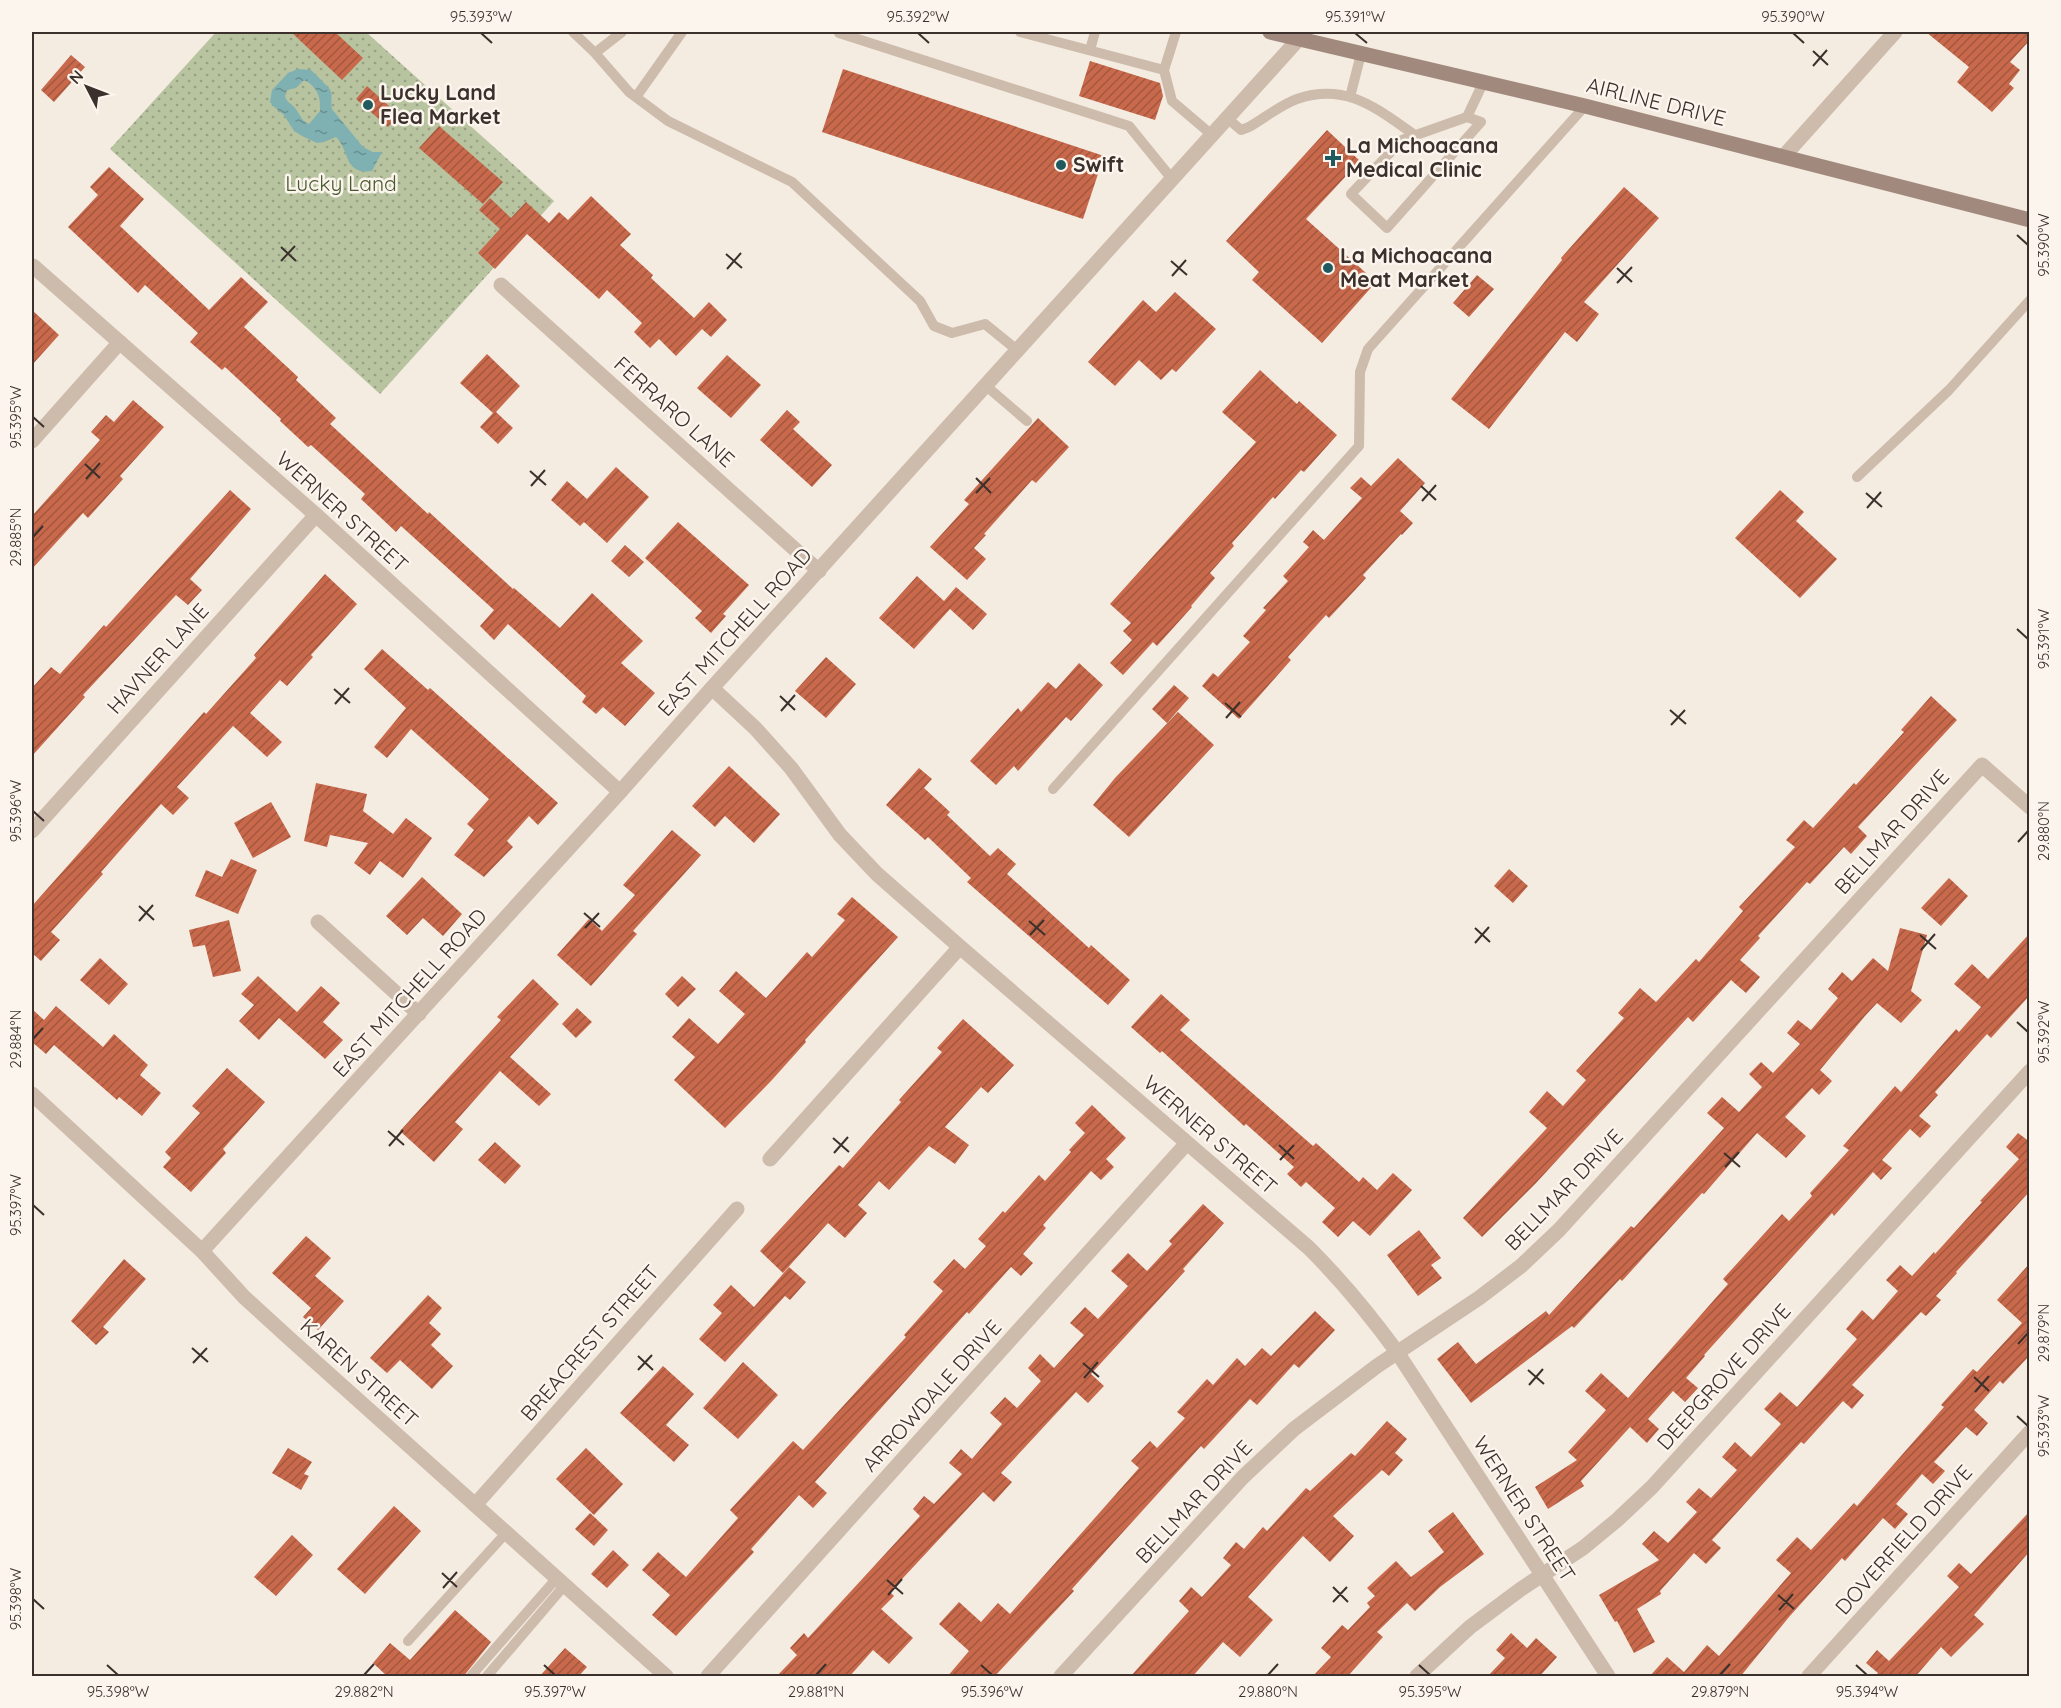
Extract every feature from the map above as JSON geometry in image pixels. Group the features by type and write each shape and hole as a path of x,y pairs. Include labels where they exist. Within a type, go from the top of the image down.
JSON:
{"main road":[{"name":"AIRLINE DRIVE","path":"1270,32 1302,35 1361,54 1585,106 2030,220"}],"street":[{"path":"1784,156 1895,32"},
{"name":"EAST MITCHELL ROAD","path":"202,1251 620,792 1302,35"},
{"name":"WERNER STREET","path":"33,266 316,515 620,792"},
{"name":"FERRARO LANE","path":"501,285 819,571"},
{"path":"32,441 120,342"},
{"name":"HAVNER LANE","path":"32,831 316,515"},
{"name":"WERNER STREET","path":"712,688 755,728 791,768 840,835 877,874 1309,1248 1344,1283 1396,1353 1608,1677"},
{"name":"BELLMAR DRIVE","path":"1061,1677 1243,1477 1294,1429 1396,1353 1479,1298 1521,1266 1559,1230 1982,765 2030,807"},
{"path":"318,922 419,1014"},
{"path":"770,1159 960,947"},
{"name":"DEEPGROVE DRIVE","path":"1417,1677 1470,1627 1592,1541 1652,1487 2030,1071"},
{"name":"KAREN STREET","path":"32,1094 202,1251 244,1297 666,1677"},
{"name":"ARROWDALE DRIVE","path":"708,1677 1187,1143"},
{"name":"BREACREST STREET","path":"475,1505 736,1209"},
{"name":"DOVERFIELD DRIVE","path":"1809,1677 2030,1432"}],"lane":[{"path":"573,32 629,92 668,121 792,182 920,301 934,326 952,333 985,324 1017,350"},
{"path":"595,53 622,32"},
{"path":"636,97 682,32"},
{"path":"840,32 1129,126 1172,179"},
{"path":"1020,32 1164,70"},
{"path":"1090,50 1095,32"},
{"path":"1176,32 1164,70 1172,101 1212,135"},
{"path":"1350,97 1361,54"},
{"path":"1467,117 1483,82"},
{"path":"1227,118 1241,130 1297,99 1330,93 1368,102 1415,135"},
{"path":"1053,789 1359,446 1360,372 1368,349 1585,106"},
{"path":"1467,117 1480,122 1388,228 1351,194 1402,140 1467,117"},
{"path":"1857,477 1949,390 2030,300"},
{"path":"985,385 1027,421"},
{"path":"408,1641 506,1533"},
{"path":"471,1677 560,1582"},
{"path":"487,1677 560,1582"}],"green space":[{"name":"Lucky Land","path":"216,32 366,32 554,201 380,394 110,149"}],"water":[{"path":"298,69 311,70 329,88 332,109 363,147 373,152 382,152 372,171 356,169 348,160 336,137 317,143 294,131 284,115 270,102 272,90 288,73","holes":["304,80 312,85 319,97 320,111 309,124 285,96 287,90 296,88"]}],"building":[{"path":"291,32 335,32 363,58 342,80"},
{"path":"1926,32 2030,32 2030,40 2010,62 2020,70 2009,84 2014,88 1992,112 1957,82 1969,67"},
{"path":"71,55 85,67 54,102 41,90"},
{"path":"1090,61 1160,83 1163,96 1155,120 1079,96"},
{"path":"843,69 1104,156 1083,219 822,132"},
{"path":"367,86 399,115 388,127 356,99"},
{"path":"439,126 503,182 483,204 419,148"},
{"path":"1327,130 1360,161 1306,219 1376,282 1322,343 1252,280 1259,272 1226,241"},
{"path":"109,167 144,199 120,226 209,310 241,277 268,302 244,327 298,377 296,380 336,418 330,424 428,514 429,512 513,589 560,628 592,593 643,641 621,663 655,693 625,726 603,707 596,714 582,702 586,696 508,624 494,640 480,626 494,610 401,526 396,532 361,499 365,494 311,445 308,447 225,367 222,370 190,342 198,333 145,285 138,293 68,227 98,195 90,187"},
{"path":"1624,187 1659,218 1584,302 1599,314 1577,342 1565,332 1489,429 1451,399 1562,260 1561,258"},
{"path":"591,196 631,234 620,245 653,275 651,278 694,318 709,302 727,320 711,337 702,329 676,356 659,339 650,348 634,332 642,323 607,290 599,299 527,234 495,269 478,253 500,229 479,210 490,198 511,218 526,202 549,223 559,212 568,220"},
{"path":"1477,275 1494,289 1469,317 1453,303"},
{"path":"1175,292 1216,329 1176,372 1172,369 1161,380 1139,360 1115,386 1088,362 1143,300 1156,312"},
{"path":"32,310 59,335 32,365"},
{"path":"487,354 520,386 496,412 513,428 498,444 480,427 493,413 460,383"},
{"path":"727,355 761,385 731,418 697,388"},
{"path":"1260,370 1297,404 1299,401 1337,435 1304,472 1301,470 1275,499 1273,497 1232,543 1234,546 1210,573 1215,578 1192,607 1157,646 1153,642 1123,675 1110,663 1132,640 1123,631 1131,623 1110,604 1256,442 1222,412"},
{"path":"133,400 164,427 120,476 123,479 88,518 83,513 32,569 32,516 100,440 91,432 106,415 114,422"},
{"path":"787,410 800,422 793,429 832,465 812,487 760,440"},
{"path":"1038,418 1069,447 1036,483 1032,480 984,534 986,535 974,548 986,559 967,580 930,547 969,504 964,500"},
{"path":"1398,458 1425,483 1400,511 1413,523 1363,575 1366,578 1329,618 1326,615 1288,657 1291,660 1239,719 1202,686 1213,673 1218,677 1250,642 1243,636 1266,610 1263,608 1288,581 1283,576 1309,547 1303,542 1313,530 1324,540 1362,498 1350,488 1361,477 1371,486"},
{"path":"616,467 649,497 607,543 584,522 580,526 551,500 567,481 587,499"},
{"path":"230,490 251,509 190,579 202,590 188,605 176,595 83,695 85,697 32,756 32,688 51,667 60,674 104,625 106,627"},
{"path":"1780,490 1804,512 1796,521 1837,559 1800,598 1735,538"},
{"path":"678,522 749,585 723,614 726,616 711,633 695,618 702,611 645,558"},
{"path":"625,545 644,562 629,577 611,561"},
{"path":"325,574 357,604 311,655 313,657 287,686 280,680 250,713 282,742 267,757 233,726 177,787 189,798 173,815 161,804 51,932 60,940 41,961 32,953 32,906 204,712 206,714 256,658 254,655"},
{"path":"917,576 944,601 956,587 987,614 973,630 950,609 914,649 879,618"},
{"path":"382,649 428,690 430,688 558,803 538,825 529,816 507,841 513,847 484,877 454,855 474,830 467,824 489,799 411,729 387,758 374,747 406,708 364,669"},
{"path":"826,657 856,684 826,718 795,691"},
{"path":"1079,663 1103,685 1071,721 1066,717 1018,771 1014,766 996,785 970,761 1018,708 1021,712 1048,682 1056,689"},
{"path":"1174,685 1189,698 1167,723 1152,709"},
{"path":"1931,696 1957,720 1858,827 1867,836 1851,854 1844,847 1810,884 1807,882 1758,936 1760,938 1740,960 1760,977 1746,993 1731,980 1693,1022 1688,1017 1537,1182 1482,1237 1463,1218 1547,1128 1529,1112 1547,1091 1563,1106 1586,1080 1576,1071 1624,1018 1618,1013 1640,988 1656,1002 1696,959 1699,962 1743,911 1739,907 1795,847 1786,840 1804,820 1813,828 1904,732 1901,730"},
{"path":"1178,712 1214,745 1129,837 1093,805 1115,778"},
{"path":"729,766 780,814 754,843 725,816 715,827 692,806"},
{"path":"919,768 932,779 924,788 950,812 947,815 990,856 998,848 1016,864 1007,874 1089,948 1091,945 1130,980 1108,1005 967,882 971,878 928,837 925,840 886,805"},
{"path":"316,783 367,794 363,811 393,834 406,818 432,838 403,878 380,861 370,875 354,863 368,843 330,835 327,847 304,841"},
{"path":"271,802 291,837 253,858 234,823"},
{"path":"672,830 701,855 633,931 637,934 591,986 557,955 589,919 602,931 635,895 623,885"},
{"path":"231,859 257,870 238,914 195,896 206,870 222,877"},
{"path":"1509,869 1528,886 1513,903 1494,886"},
{"path":"422,877 462,914 443,936 423,918 407,935 386,916"},
{"path":"1949,878 1968,896 1941,926 1921,908"},
{"path":"852,897 898,937 771,1081 725,1128 674,1080 695,1057 672,1037 689,1018 718,1044 745,1014 719,991 736,971 766,998 807,952 812,957 845,920 837,914"},
{"path":"229,920 241,971 213,977 205,945 193,947 189,930"},
{"path":"1900,928 1927,935 1911,991 1922,1000 1901,1023 1877,1003 1865,1016 1820,1070 1832,1081 1819,1095 1812,1088 1785,1117 1806,1136 1786,1158 1757,1133 1704,1194 1702,1193 1622,1281 1620,1279 1574,1328 1572,1326 1471,1403 1437,1359 1458,1342 1476,1364 1546,1311 1549,1315 1631,1226 1634,1228 1724,1128 1707,1113 1722,1097 1739,1112 1762,1087 1749,1074 1761,1062 1773,1073 1800,1044 1787,1033 1798,1020 1811,1030 1838,998 1828,989 1842,972 1852,981 1873,958 1888,971"},
{"path":"2030,933 2030,995 1991,1038 1987,1034 1935,1092 1938,1095 1919,1116 1931,1126 1920,1138 1910,1129 1882,1160 1892,1168 1881,1180 1873,1172 1834,1216 1832,1213 1704,1355 1686,1378 1698,1388 1685,1402 1673,1391 1648,1419 1659,1429 1647,1443 1630,1427 1581,1481 1584,1486 1548,1509 1535,1487 1577,1460 1568,1452 1606,1410 1585,1391 1601,1373 1628,1398 1728,1284 1723,1279 1782,1214 1789,1221 1812,1196 1810,1193 1849,1150 1843,1146 1895,1086 1901,1092 1956,1029 1959,1032 1981,1007 1954,984 1972,964 1988,979"},
{"path":"100,958 128,984 109,1005 80,980"},
{"path":"258,976 297,1012 321,986 340,1003 323,1022 343,1040 325,1059 279,1018 259,1040 239,1021 254,1005 241,994"},
{"path":"682,976 696,989 678,1007 665,994"},
{"path":"533,979 559,1004 510,1057 551,1094 539,1106 500,1071 455,1122 463,1129 434,1162 400,1131 501,1020 497,1017"},
{"path":"1161,994 1190,1020 1180,1030 1313,1146 1316,1143 1359,1182 1363,1177 1377,1190 1393,1173 1412,1190 1370,1236 1353,1221 1338,1237 1322,1222 1335,1208 1306,1182 1301,1187 1287,1174 1294,1167 1246,1124 1244,1126 1162,1051 1160,1053 1131,1027"},
{"path":"56,1006 103,1047 114,1034 148,1065 140,1075 161,1093 142,1116 119,1097 117,1100 54,1045 46,1054 32,1042 32,1009 44,1020"},
{"path":"577,1008 592,1022 576,1038 562,1024"},
{"path":"963,1019 1014,1065 988,1093 981,1087 945,1127 969,1145 955,1164 929,1146 889,1190 879,1181 858,1205 867,1213 845,1238 828,1223 783,1273 760,1251 839,1165 843,1168 901,1102 899,1100 942,1052 937,1048"},
{"path":"227,1068 265,1102 223,1149 226,1153 191,1192 163,1167 171,1158 165,1152 200,1113 192,1106"},
{"path":"1092,1105 1126,1138 1106,1159 1114,1167 1101,1180 1091,1171 1043,1225 1046,1228 1023,1254 1033,1263 1021,1276 1011,1267 969,1314 967,1312 815,1482 827,1493 813,1508 799,1495 751,1549 754,1552 676,1636 652,1615 670,1595 642,1570 658,1552 686,1577 738,1518 730,1510 793,1441 803,1450 906,1337 904,1335 943,1291 933,1282 954,1259 965,1269 986,1246 978,1239 1003,1211 1005,1213 1039,1175 1045,1181 1071,1152 1069,1150 1085,1133 1075,1123"},
{"path":"2018,1133 2030,1142 2030,1191 1936,1296 1941,1300 1926,1316 1921,1312 1852,1385 1864,1395 1852,1409 1843,1401 1804,1444 1801,1442 1712,1540 1721,1548 1706,1564 1694,1553 1660,1591 1661,1594 1637,1609 1655,1642 1634,1653 1617,1621 1615,1622 1599,1595 1659,1560 1642,1544 1654,1531 1668,1543 1697,1512 1686,1502 1699,1488 1711,1498 1737,1470 1722,1457 1735,1442 1751,1457 1781,1424 1764,1409 1780,1392 1797,1407 1857,1339 1846,1329 1862,1310 1873,1320 1898,1291 1886,1280 1900,1265 1912,1276 1934,1252 1935,1254 2019,1159 2006,1147"},
{"path":"495,1142 521,1166 505,1184 478,1160"},
{"path":"1203,1204 1224,1223 1183,1269 1185,1271 1091,1374 1104,1386 1088,1403 1076,1392 1001,1473 1012,1482 994,1502 983,1492 890,1592 894,1596 881,1609 913,1638 889,1664 873,1650 849,1677 776,1677 797,1655 790,1648 804,1633 808,1638 920,1516 913,1509 924,1496 934,1504 962,1474 949,1463 961,1449 972,1459 1002,1424 990,1413 1005,1397 1017,1408 1041,1381 1028,1368 1040,1354 1054,1368 1084,1335 1070,1323 1085,1307 1098,1319 1128,1286 1111,1271 1128,1253 1147,1271 1172,1244 1169,1241"},
{"path":"1419,1230 1441,1258 1431,1265 1442,1278 1418,1296 1387,1255"},
{"path":"306,1236 331,1258 315,1276 344,1301 318,1330 303,1317 311,1308 272,1273"},
{"path":"124,1259 146,1279 103,1327 109,1332 96,1345 71,1321"},
{"path":"2030,1263 2030,1355 2003,1384 2000,1381 1974,1410 1988,1423 1977,1436 1966,1427 1934,1462 1945,1471 1933,1484 1922,1474 1896,1504 1908,1514 1895,1529 1883,1518 1845,1561 1842,1558 1789,1617 1740,1677 1649,1677 1667,1657 1684,1672 1707,1645 1719,1656 1791,1573 1776,1560 1797,1537 1811,1550 1854,1503 1857,1506 1944,1407 1941,1405 1973,1369 1977,1372 2022,1323 1997,1300"},
{"path":"789,1267 806,1282 790,1300 785,1296 725,1362 699,1339 722,1313 713,1305 731,1285 754,1307"},
{"path":"428,1295 442,1308 429,1323 441,1334 431,1345 453,1366 432,1389 400,1360 387,1373 370,1358"},
{"path":"1315,1311 1335,1330 1299,1368 1294,1364 1257,1405 1250,1399 1204,1449 1201,1446 1072,1589 1074,1591 994,1677 947,1677 969,1651 939,1624 959,1602 981,1622 998,1603 1010,1614 1139,1468 1131,1461 1150,1441 1157,1448 1185,1418 1177,1412 1207,1379 1213,1385 1237,1358 1245,1366 1262,1348 1271,1356"},
{"path":"743,1362 778,1395 738,1439 703,1408"},
{"path":"663,1366 694,1394 666,1425 689,1445 674,1462 620,1413"},
{"path":"1387,1421 1407,1439 1395,1453 1403,1460 1389,1476 1382,1470 1333,1516 1354,1536 1330,1562 1303,1536 1248,1597 1273,1620 1240,1657 1223,1642 1192,1677 1130,1677 1189,1611 1179,1601 1191,1587 1202,1597 1231,1565 1223,1558 1236,1542 1244,1549 1263,1527 1267,1531 1306,1488 1310,1491 1351,1453 1355,1456"},
{"path":"288,1448 312,1462 304,1474 309,1476 301,1490 272,1473"},
{"path":"586,1448 623,1484 594,1515 556,1479"},
{"path":"394,1506 421,1531 365,1594 337,1569"},
{"path":"2030,1511 2030,1551 1974,1615 1984,1624 1951,1657 1941,1647 1915,1677 1875,1677 1878,1673 1866,1663 1877,1650 1889,1661 1959,1587 1947,1576 1959,1563 1971,1574"},
{"path":"1453,1512 1484,1554 1440,1587 1415,1611 1407,1603 1377,1632 1383,1637 1347,1677 1312,1677 1331,1657 1321,1648 1342,1625 1348,1630 1370,1607 1367,1603 1375,1596 1367,1588 1396,1561 1411,1577 1444,1552 1428,1531"},
{"path":"590,1513 608,1530 594,1546 575,1529"},
{"path":"292,1535 313,1555 276,1596 254,1577"},
{"path":"613,1550 629,1565 607,1588 591,1574"},
{"path":"455,1610 491,1642 463,1677 388,1677 373,1663 390,1643 410,1660"},
{"path":"1511,1633 1527,1648 1536,1638 1557,1657 1539,1677 1487,1677 1505,1658 1496,1650"},
{"path":"565,1648 587,1667 578,1677 539,1677"}],"place":[{"name":"Lucky Land Flea Market","path":"368,105"},
{"name":"La Michoacana Medical Clinic","path":"1333,158"},
{"name":"Swift","path":"1061,165"},
{"name":"La Michoacana Meat Market","path":"1328,268"}]}
